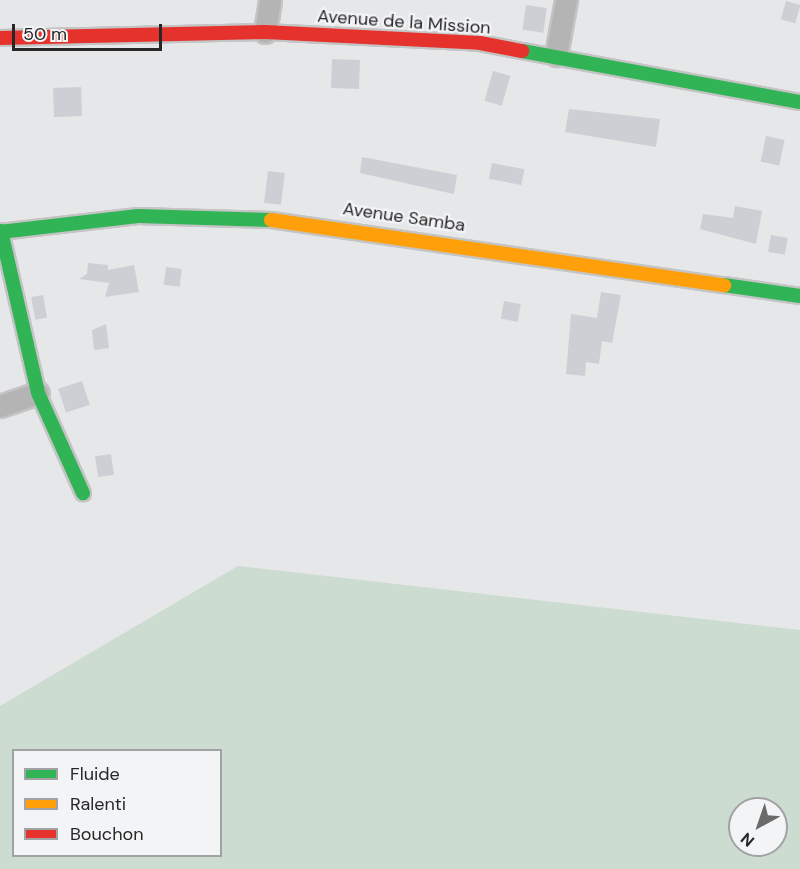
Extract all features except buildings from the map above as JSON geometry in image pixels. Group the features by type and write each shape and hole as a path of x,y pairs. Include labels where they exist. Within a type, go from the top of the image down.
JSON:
{"street":[{"path":"265,32 270,0"},
{"path":"556,55 566,0"},
{"name":"Avenue de la Mission","path":"0,38 265,32 480,44 556,55 800,102"},
{"name":"Avenue Samba","path":"1,232 138,216 300,221 800,296"},
{"path":"1,232 16,311 38,393 83,493"},
{"path":"0,406 38,393"}],"green space":[{"path":"238,566 800,630 800,869 0,869 0,706"}],"traffic: fast":[{"path":"522,51 800,102"},
{"path":"0,232 138,216 271,220"},
{"path":"1,231 38,393 83,493"},
{"path":"724,285 800,296"}],"traffic: slow":[{"path":"271,220 724,285"}],"traffic: jam":[{"path":"0,38 265,32 480,43 522,51"}]}
